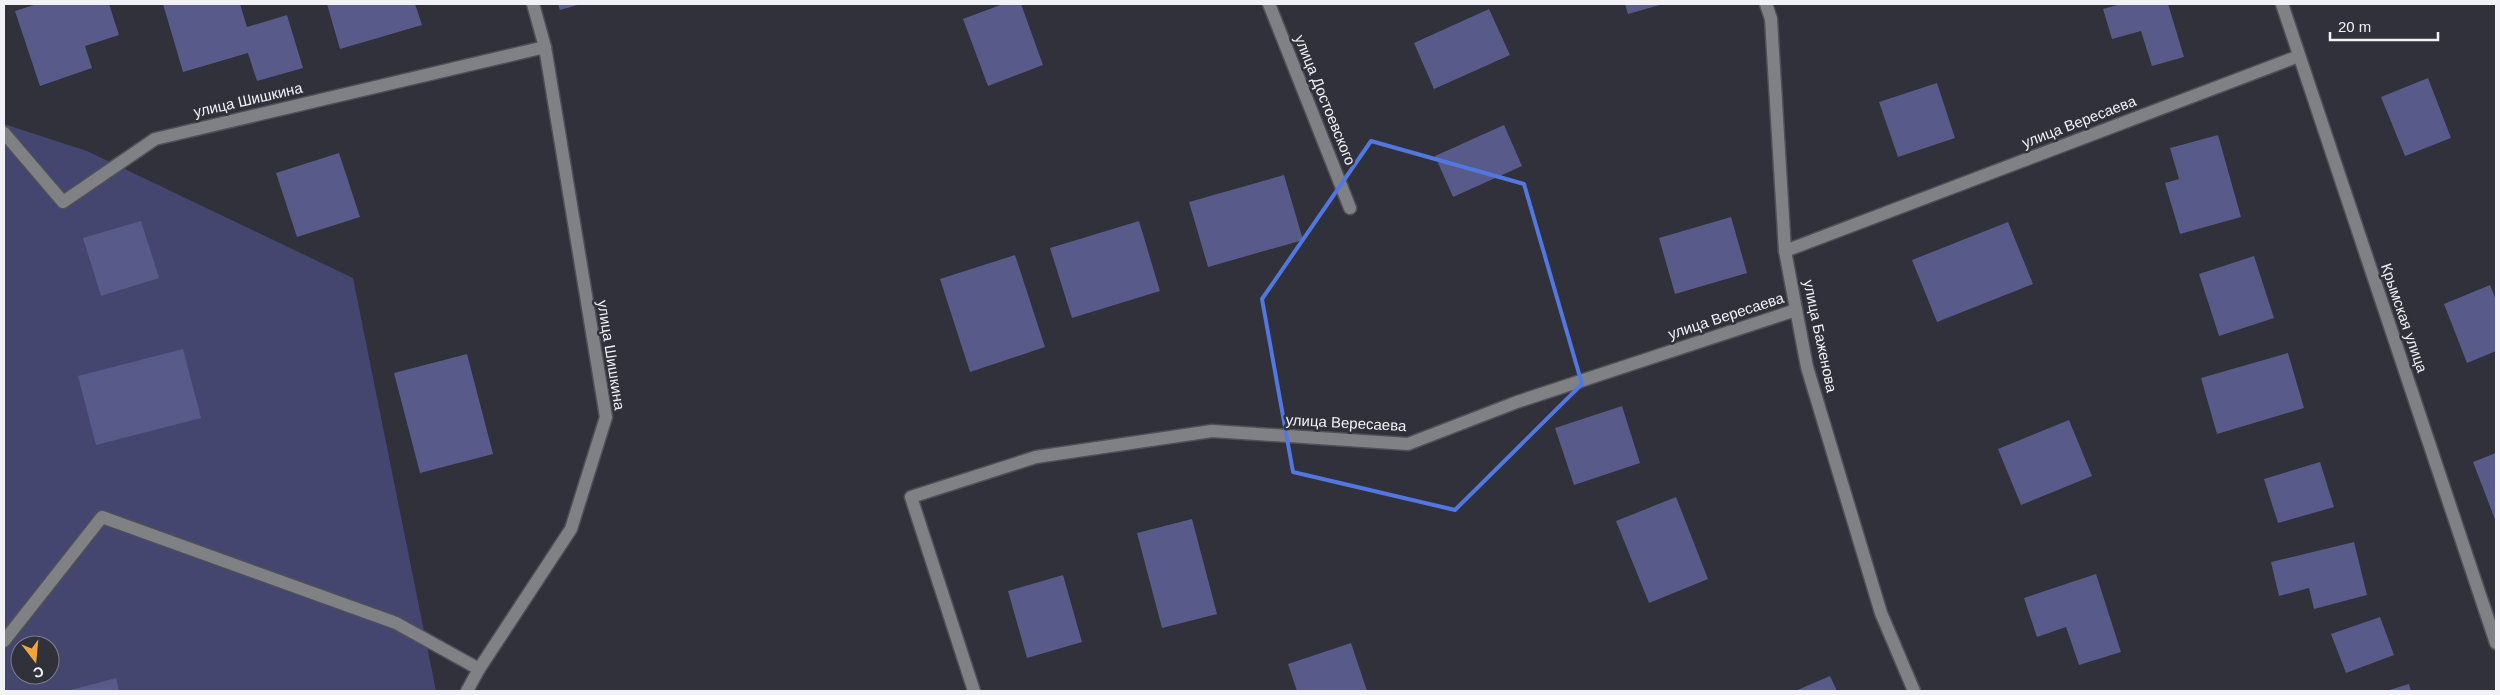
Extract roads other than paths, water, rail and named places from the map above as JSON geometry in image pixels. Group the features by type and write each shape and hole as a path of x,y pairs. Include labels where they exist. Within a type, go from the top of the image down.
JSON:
{"street":[{"name":"улица Шишкина","path":"467,691 479,669 571,529 606,417 545,47 533,4"},
{"name":"улица Достоевского","path":"1269,4 1350,208"},
{"name":"улица Баженова","path":"1766,4 1771,19 1785,251 1807,367 1881,613 1914,691"},
{"name":"Крымская улица","path":"2282,4 2496,643"},
{"name":"улица Шишкина","path":"4,133 63,202 155,139 545,47"},
{"name":"улица Вересаева","path":"1785,251 2299,56"},
{"name":"улица Вересаева","path":"974,691 911,497 1036,457 1212,431 1408,444 1517,402 1796,310"},
{"path":"4,641 102,517 396,623 479,669"}]}
